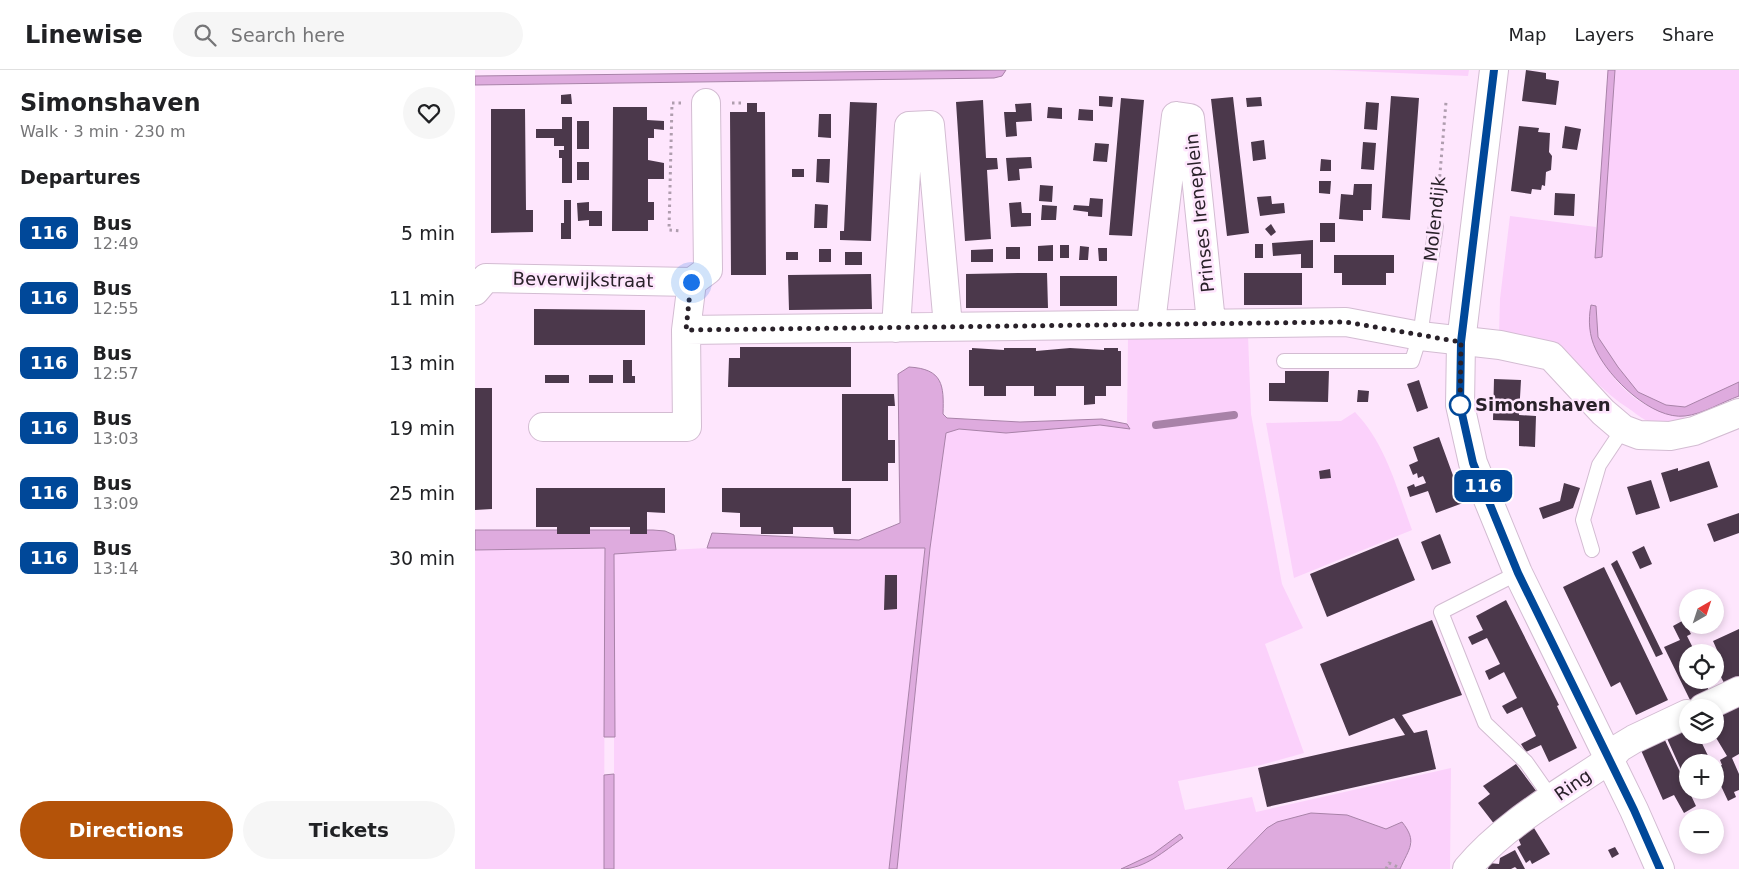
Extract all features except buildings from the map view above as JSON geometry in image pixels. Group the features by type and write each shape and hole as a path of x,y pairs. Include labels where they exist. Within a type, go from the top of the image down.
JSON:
{"street":[{"path":"1493,70 1461,342 1460,405 1473,463 1518,573 1660,869"},
{"path":"543,428 687,427 686,330 691,282 708,270 706,103"},
{"name":"Prinses Ireneplein","path":"1151,323 1176,116 1190,118 1211,322"},
{"path":"897,328 909,126 930,125 948,326"},
{"name":"Beverwijkstraat","path":"479,278 691,282"},
{"path":"686,330 1211,322 1346,322 1420,336 1500,345 1551,356 1623,429 1639,436 1670,436 1694,431 1739,413"},
{"path":"1722,699 1739,691"},
{"name":"Ring","path":"1467,869 1477,857 1513,826 1609,760 1619,748 1679,718"}],"lane":[{"name":"Molendijk","path":"1284,361 1412,361 1420,336 1436,226"},
{"path":"1592,550 1583,520 1599,465 1623,429"},
{"path":"1518,573 1441,612 1485,723 1526,762 1552,799"}],"path":[{"name":"Molendijk","path":"1436,226 1446,102"},
{"path":"1386,869 1389,863 1400,868"}],"shaded area":[{"path":"1006,70 1002,76 994,78 475,85 475,76"},
{"path":"1330,70 1469,70 1468,76"},
{"path":"1608,70 1615,70 1602,257 1595,258"},
{"path":"1615,70 1739,70 1739,382 1685,407 1666,405 1638,392 1618,367 1598,337 1596,306 1589,320 1594,343 1599,355 1621,385 1644,404 1684,417 1685,425 1659,424 1647,421 1610,395 1571,359 1558,350 1523,336 1499,333 1500,299 1510,216 1596,227 1595,256 1602,257"},
{"path":"1591,305 1596,306 1598,337 1638,392 1666,405 1685,407 1739,382 1739,396 1706,410 1685,416 1659,411 1646,404 1621,384 1602,361 1592,339 1590,328"},
{"path":"1248,335 1251,414 1282,584 1303,628 1265,644 1304,753 1261,765 1178,781 1185,810 1252,797 1256,812 1451,768 1450,869 1400,869 1412,843 1386,829 1347,815 1267,828 1227,869 1133,869 1154,858 1183,838 1180,834 1153,854 1121,869 897,869 930,548 946,433 959,429 1006,433 1100,425 1130,429 1127,424 1128,337"},
{"path":"909,367 929,371 939,380 943,395 943,414 947,418 1020,422 1102,419 1127,424 1130,429 1100,425 1006,433 959,429 946,433 930,548 897,869 889,869 925,548 707,548 712,533 859,540 900,523 898,374"},
{"path":"1355,412 1375,438 1383,453 1396,483 1412,530 1294,578 1266,423 1341,421"},
{"path":"475,530 653,530 665,531 674,535 676,550 614,554 615,737 604,737 605,548 475,550"},
{"path":"605,548 604,869 475,869 475,550"},
{"path":"707,548 925,548 889,869 614,869 614,553"},
{"path":"614,774 614,869 604,869 604,775"},
{"path":"1311,813 1347,815 1386,829 1402,822 1411,840 1409,850 1400,869 1227,869 1267,828 1277,822"},
{"path":"1180,834 1183,838 1146,863 1121,869 1153,854"}],"waterway":[{"path":"1156,425 1234,415"}],"bus line":[{"name":"116","path":"1494,70 1461,342 1460,405 1473,463 1518,573 1634,810 1660,869"}],"place":[{"name":"Simonshaven","path":"1460,405"}],"route":[{"path":"691,282 686,330 1211,322 1346,322 1461,342 1460,405"}]}
